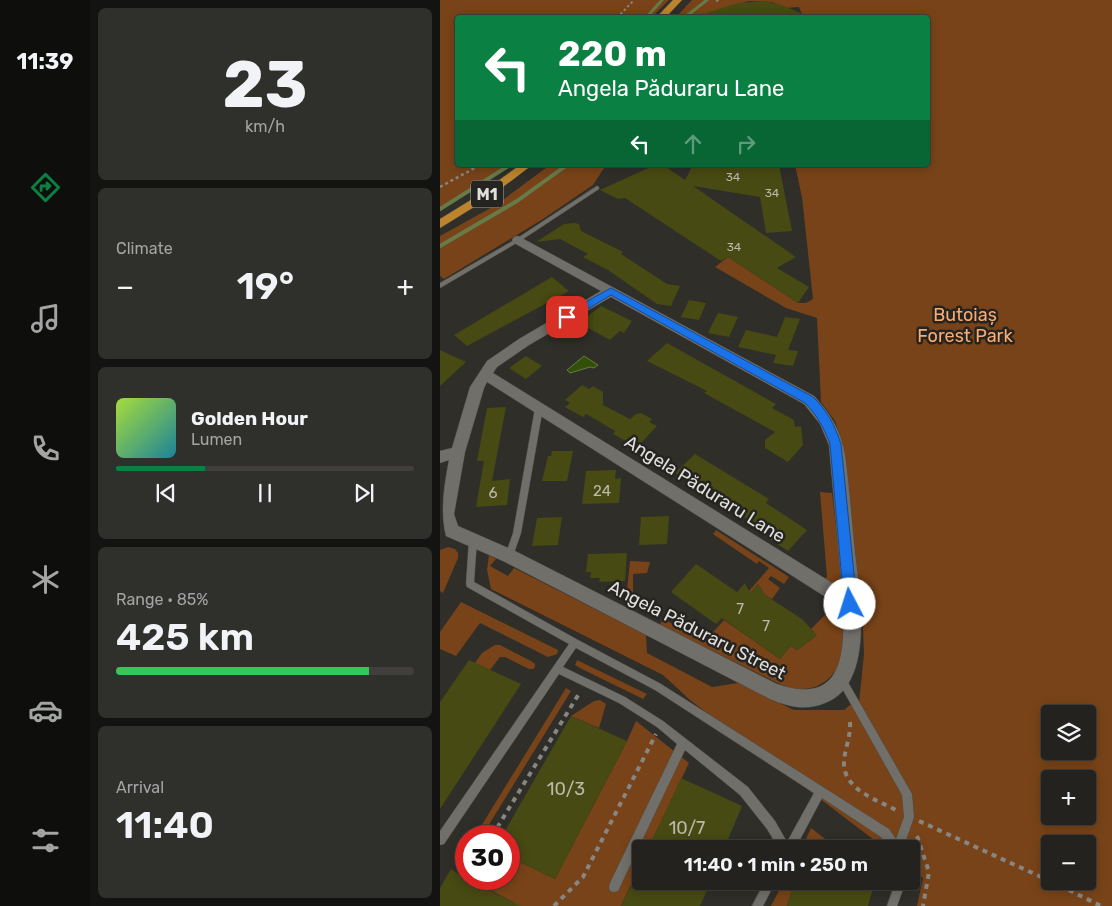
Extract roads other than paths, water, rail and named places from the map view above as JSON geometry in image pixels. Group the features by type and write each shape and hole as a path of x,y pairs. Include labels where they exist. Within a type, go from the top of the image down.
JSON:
{"highway":[{"path":"663,15 678,0"},
{"name":"M1","path":"441,224 525,167"}],"street":[{"path":"518,240 809,400 818,409 830,429 836,444 850,604 850,655 842,680"},
{"path":"440,457 458,452 477,387 492,364 611,291"},
{"name":"Angela Păduraru Lane","path":"485,374 850,604"},
{"name":"Angela Păduraru Street","path":"458,452 446,514 446,535 473,540 509,556 758,686 788,697 806,701 815,699 834,689 842,680"}],"lane":[{"path":"440,286 518,240 597,188"},
{"path":"509,556 518,533 539,408"},
{"path":"473,540 470,584 658,687 885,833 891,840"},
{"path":"440,840 575,643"},
{"path":"557,669 622,700 660,724 744,791 781,840"},
{"path":"842,680 907,794 910,817 901,840"},
{"path":"614,887 683,743"},
{"path":"792,840 820,791"},
{"path":"757,906 766,890"},
{"path":"892,906 898,890"}],"waterway":[{"path":"649,15 662,0"},
{"path":"688,15 707,0"},
{"path":"440,209 507,167"},
{"path":"440,246 517,201 564,167"}],"park label":[{"name":"Butoiaș Forest Park","path":"965,325"}]}
